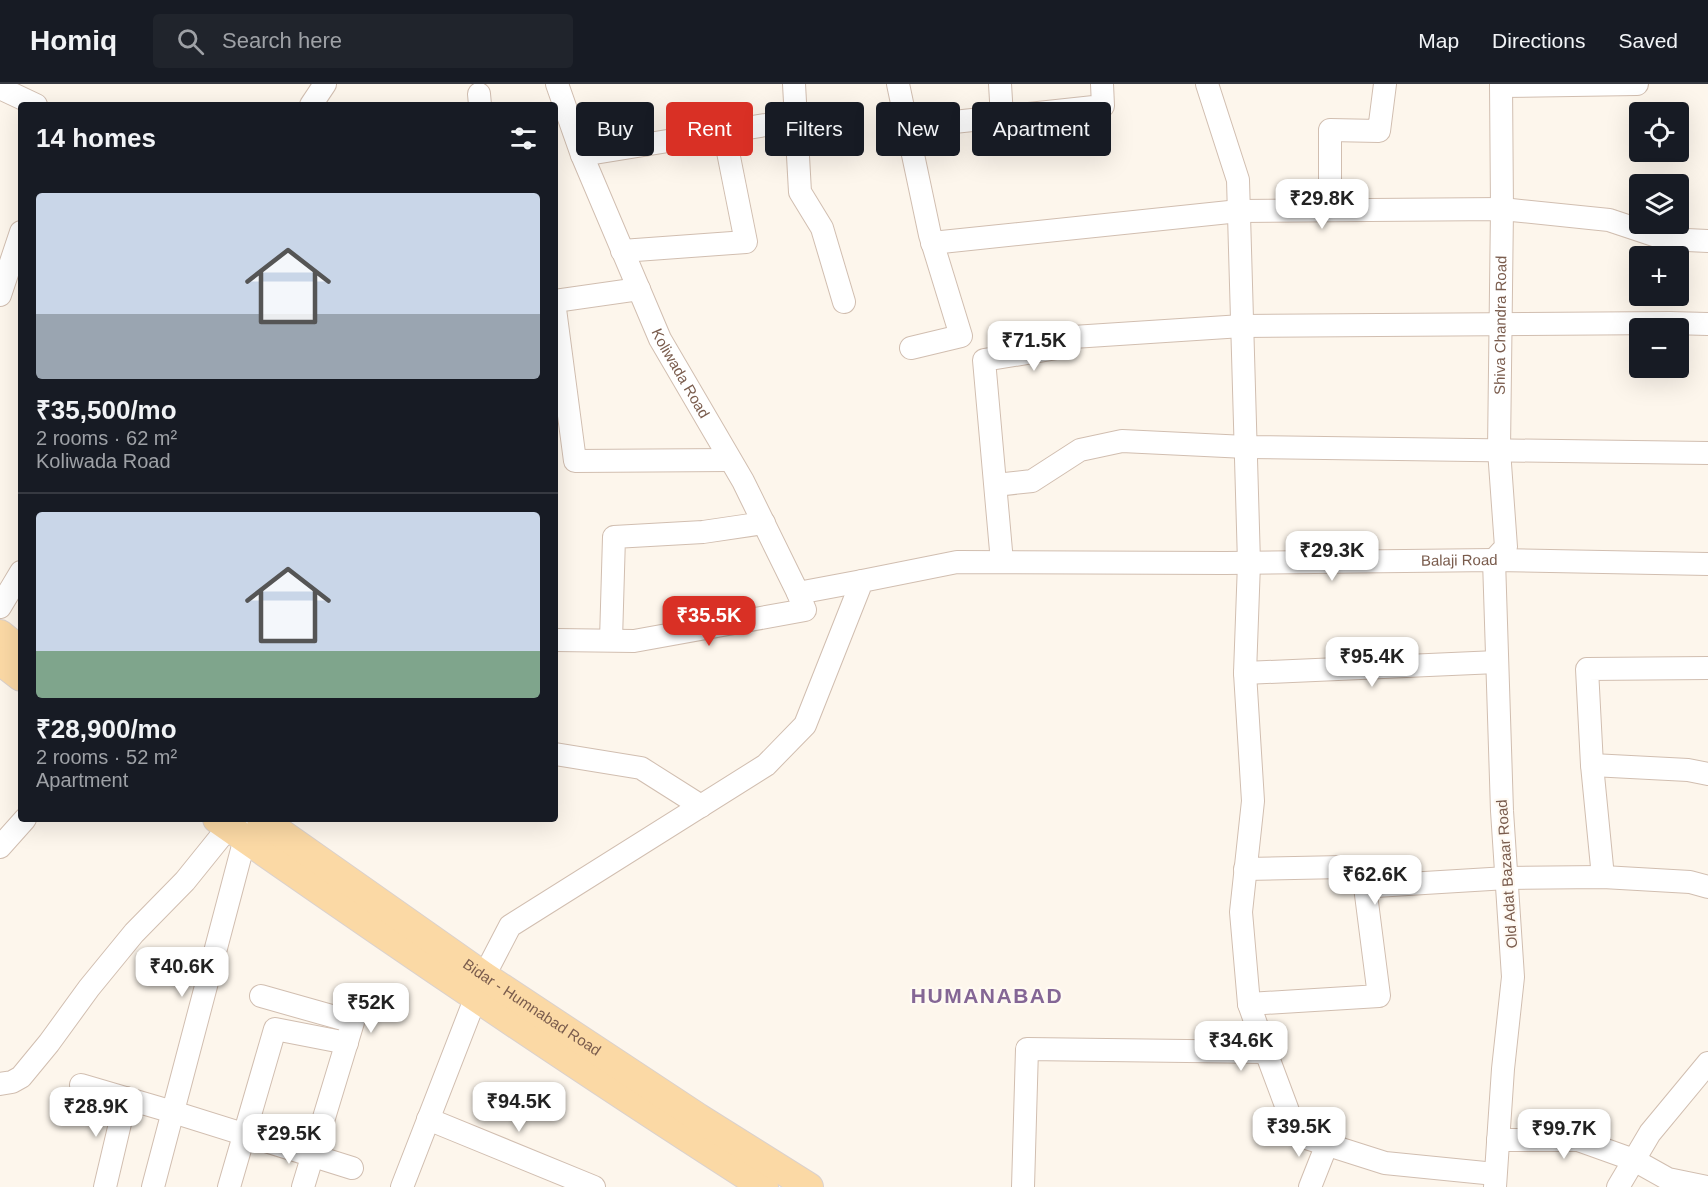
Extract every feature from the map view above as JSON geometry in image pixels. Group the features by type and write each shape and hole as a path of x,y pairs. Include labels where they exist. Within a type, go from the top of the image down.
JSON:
{"main road":[{"path":"0,634 18,649"},
{"path":"0,661 18,675"},
{"name":"Bidar - Humnabad Road","path":"240,824 480,986 658,1119 764,1187"},
{"name":"Bidar - Humnabad Road","path":"480,986 809,1187"}],"street":[{"path":"313,102 325,84"},
{"name":"Koliwada Road","path":"558,84 576,138"},
{"path":"794,84 795,102"},
{"path":"898,84 902,102"},
{"path":"1000,84 1001,102"},
{"path":"1102,84 1103,102"},
{"path":"1207,84 1238,180 1249,563 1245,673 1253,801 1241,912 1249,1004 1297,1135 1385,1163 1495,1180"},
{"path":"1330,210 1330,130 1379,131 1385,84"},
{"path":"1501,85 1637,84"},
{"name":"Shiva Chandra Road","path":"1494,560 1506,547 1499,450 1501,85"},
{"path":"0,88 30,102"},
{"name":"Koliwada Road","path":"582,156 660,339 730,460 798,593"},
{"path":"622,251 746,242 729,156"},
{"path":"798,156 800,192 822,228 844,302"},
{"path":"911,348 961,336 932,243 913,156"},
{"path":"932,243 1239,211 1502,209 1609,220 1666,239 1708,241"},
{"path":"0,295 18,241"},
{"path":"558,301 639,289"},
{"path":"1002,562 984,360 1057,348 1073,337 1242,326 1501,326 1670,322 1708,324"},
{"path":"558,332 575,461 730,460"},
{"path":"996,485 1032,481 1080,450 1122,441 1246,447 1708,453"},
{"path":"611,640 614,537 703,532 764,523"},
{"name":"Balaji Road","path":"862,581 957,562 1249,563 1494,560 1708,564"},
{"name":"Old Adat Bazaar Road","path":"1494,560 1502,811 1513,977 1503,1069 1495,1180"},
{"path":"0,607 18,577"},
{"path":"558,640 634,641 805,610 798,593 862,581"},
{"path":"402,1187 480,986 510,926 766,765 805,725 862,581"},
{"path":"1245,673 1497,662"},
{"path":"1603,877 1592,765 1587,669 1708,668"},
{"path":"558,754 641,768 701,806"},
{"path":"1592,765 1688,770 1708,774"},
{"path":"0,847 22,822"},
{"path":"0,1084 12,1082 21,1077 134,933 240,824"},
{"path":"153,1187 173,1112 240,824"},
{"path":"1245,869 1343,867 1375,886 1507,878 1603,877 1690,882 1708,887"},
{"path":"1249,1004 1379,996 1364,879"},
{"path":"261,996 353,1022 303,1187"},
{"path":"229,1187 275,1029 347,1043"},
{"path":"1023,1187 1027,1049 1266,1052"},
{"path":"1618,1187 1650,1133 1708,1063"},
{"path":"81,1085 352,1168"},
{"path":"105,1187 126,1098"},
{"path":"428,1119 594,1187"},
{"path":"1498,1140 1578,1140 1634,1160 1668,1179 1707,1187"},
{"path":"1310,1187 1327,1144"}],"district":[{"name":"HUMANABAD","path":"987,996"}]}
